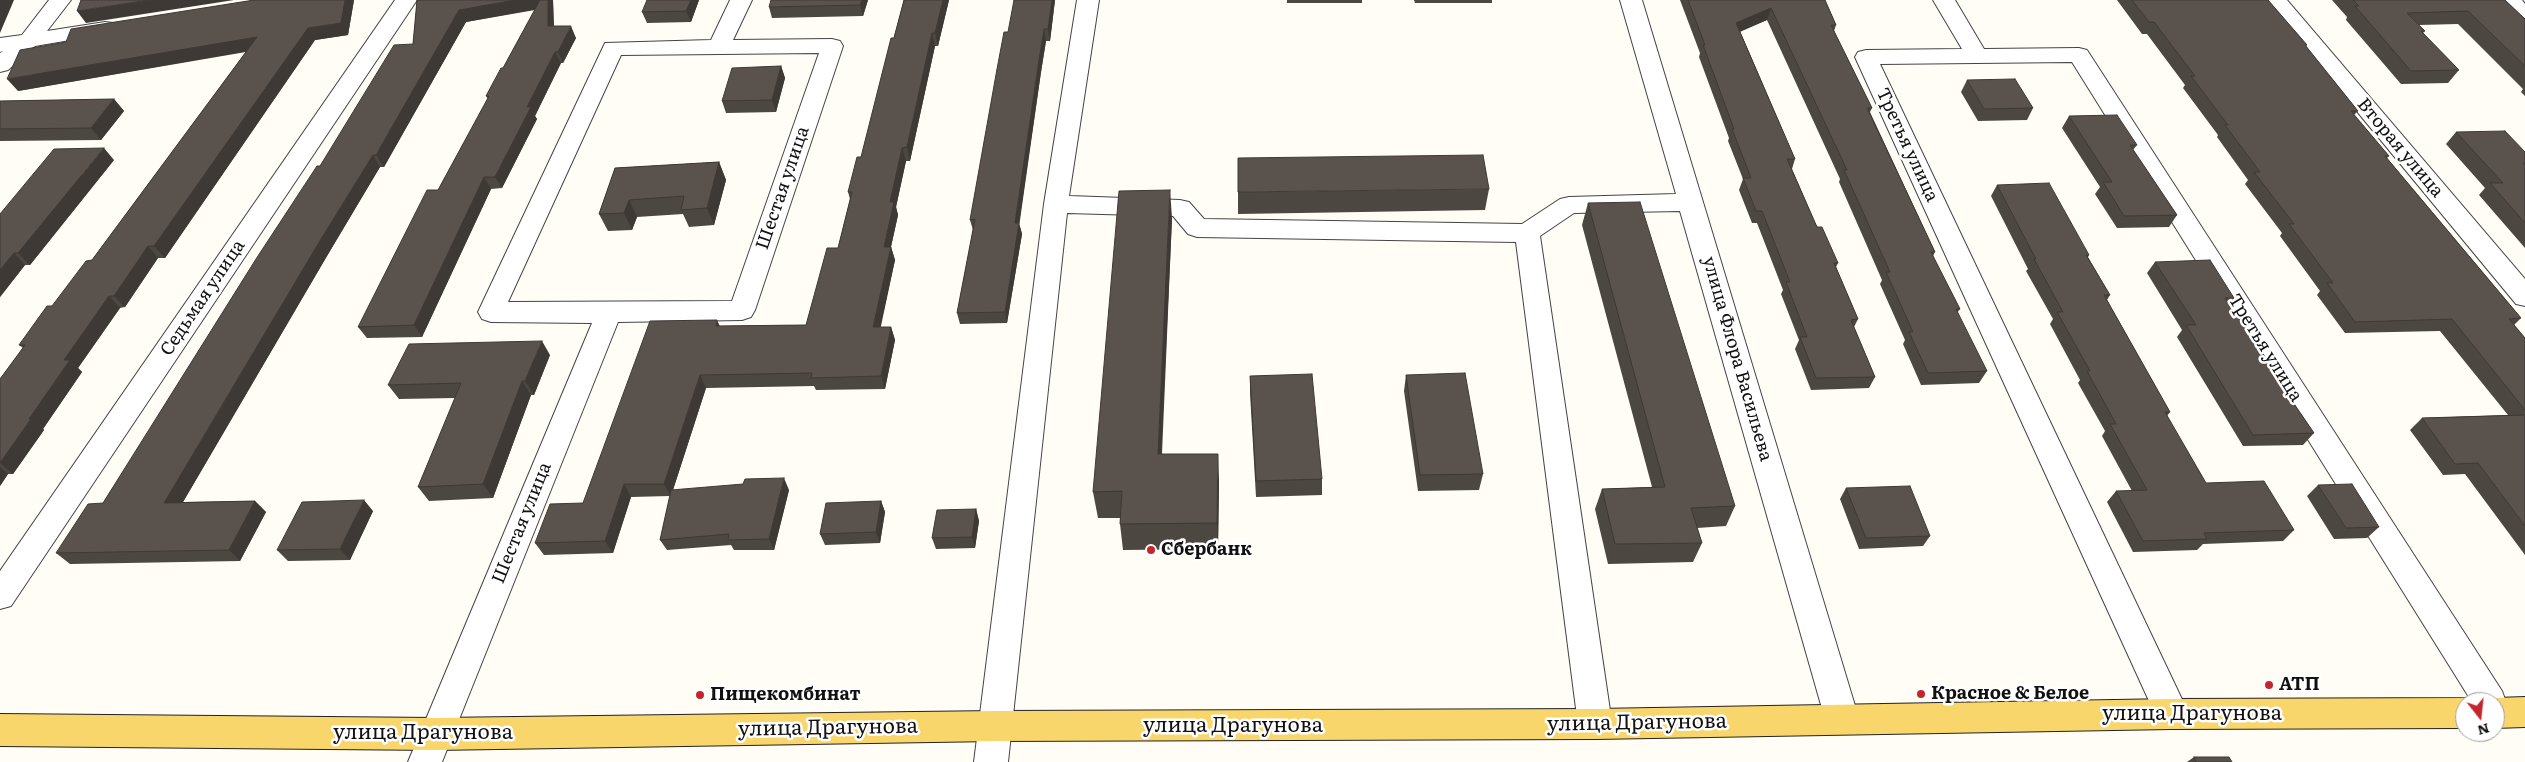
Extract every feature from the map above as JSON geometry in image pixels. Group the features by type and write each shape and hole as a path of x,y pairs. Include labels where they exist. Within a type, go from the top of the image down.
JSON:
{"main road":[{"name":"улица Драгунова","path":"0,730 430,748 995,726 1596,724 2455,710"}],"street":[{"path":"0,65 29,40 60,0"},
{"name":"Седьмая улица","path":"0,596 406,0"},
{"path":"719,47 741,0"},
{"path":"991,762 1056,204 1088,0"},
{"name":"улица Флора Васильева","path":"1631,0 1842,719"},
{"path":"1944,0 1976,55"},
{"name":"Вторая улица","path":"2276,0 2525,297"},
{"path":"2510,0 2525,16"},
{"path":"0,45 128,25"},
{"name":"Шестая улица","path":"832,46 742,310 609,313 492,312 614,48 832,46"},
{"name":"Третья улица","path":"2172,714 1866,57 2078,55 2483,692"},
{"path":"1056,204 1180,208 1197,228 1527,233 1569,205 1691,202"},
{"path":"1527,233 1596,724"},
{"name":"Шестая улица","path":"430,748 609,313"}],"building":[{"path":"81,0 149,0 77,11"},
{"path":"254,0 345,0 341,23 308,28 154,246 148,246 114,296 109,296 64,360 70,360 0,463 0,379 25,345 19,345 47,306 52,306 86,261 92,260 257,37 7,79 20,50 66,42 71,29"},
{"path":"417,0 516,0 459,10 376,155 373,155 318,244 164,503 255,501 229,550 56,553 88,504 103,503 256,259 317,166 320,166 394,45 413,44"},
{"path":"540,0 548,0 548,26 571,26 558,52 555,52 527,107 531,107 495,177 484,177 414,325 358,327 427,190 438,190 489,96 486,96 501,68 503,68"},
{"path":"647,0 691,0 686,11 642,12"},
{"path":"771,0 862,0 860,5 769,7"},
{"path":"904,0 943,0 935,33 932,33 907,147 902,148 890,202 894,202 884,247 891,247 873,327 891,327 881,376 811,378 812,373 700,375 664,484 624,484 605,541 535,543 550,504 583,503 650,321 717,320 716,326 806,325 827,248 838,248 852,192 848,192 857,157 861,157 891,38 894,38"},
{"path":"1014,0 1052,0 1048,29 1044,29 1039,60 1015,223 1019,223 1005,312 957,313 975,219 970,220 997,69 1004,32 1008,32"},
{"path":"1688,0 1825,0 1836,25 1831,25 1872,108 1867,108 1935,252 1931,252 1960,309 1956,309 1987,371 1928,373 1909,332 1913,332 1886,272 1890,272 1844,170 1847,170 1771,8 1736,23 1795,159 1787,159 1817,227 1822,227 1838,263 1834,263 1858,319 1851,320 1875,377 1816,378 1800,337 1807,337 1786,282 1790,282 1762,211 1756,211 1743,178 1751,178 1732,129 1734,129"},
{"path":"2132,0 2268,0 2307,45 2305,45 2358,111 2351,111 2389,156 2385,156 2521,318 2509,319 2525,338 2525,410 2452,319 2355,322 2327,283 2333,283 2289,224 2294,224 2254,172 2260,172 2191,76 2195,76 2154,22 2149,22"},
{"path":"2353,0 2505,0 2525,19 2525,66 2468,11 2407,13 2425,31 2421,31 2459,70 2411,71 2355,6 2359,6"},
{"path":"781,66 772,100 722,101 732,68"},
{"path":"2015,79 2033,108 1984,109 1967,80"},
{"path":"114,99 91,128 0,129 0,101"},
{"path":"2117,115 2137,145 2130,145 2177,215 2124,216 2103,182 2112,182 2069,116"},
{"path":"2505,131 2525,152 2525,163 2523,163 2525,165 2525,223 2490,183 2503,183 2456,132"},
{"path":"104,148 18,253 14,253 0,270 0,214 54,149"},
{"path":"1483,155 1489,189 1238,192 1238,158"},
{"path":"719,162 707,208 681,210 684,196 629,200 624,213 599,214 615,168"},
{"path":"2049,183 2089,255 2086,255 2110,295 2104,295 2170,412 2165,412 2206,483 2264,481 2294,530 2204,533 2207,539 2143,541 2116,491 2147,490 2110,424 2116,424 2087,371 2090,371 2057,312 2063,312 1997,185"},
{"path":"1170,190 1158,454 1218,454 1217,523 1120,524 1122,491 1093,492 1119,191"},
{"path":"1640,202 1735,506 1691,508 1702,543 1615,544 1602,489 1665,487 1588,203"},
{"path":"2210,260 2234,298 2225,298 2314,433 2253,435 2186,325 2196,325 2155,262"},
{"path":"542,341 525,381 522,381 483,484 418,487 461,383 388,385 409,344"},
{"path":"1465,373 1483,474 1420,475 1406,375"},
{"path":"1312,374 1322,479 1256,481 1250,376"},
{"path":"2525,415 2525,526 2478,463 2455,464 2422,418"},
{"path":"784,478 769,539 728,540 729,534 660,540 671,490 743,484 745,479"},
{"path":"2352,484 2379,527 2346,528 2318,485"},
{"path":"1910,486 1930,536 1866,538 1846,488"},
{"path":"364,500 340,549 277,550 302,502"},
{"path":"881,501 876,532 820,534 826,503"},
{"path":"976,509 972,537 932,538 937,510"},
{"path":"2194,757 2229,757 2232,762 2196,762"}],"place":[{"name":"Сбербанк","path":"1151,550"},
{"name":"АТП","path":"2269,685"},
{"name":"Красное & Белое","path":"1921,694"},
{"name":"Пищекомбинат","path":"700,695"}]}
